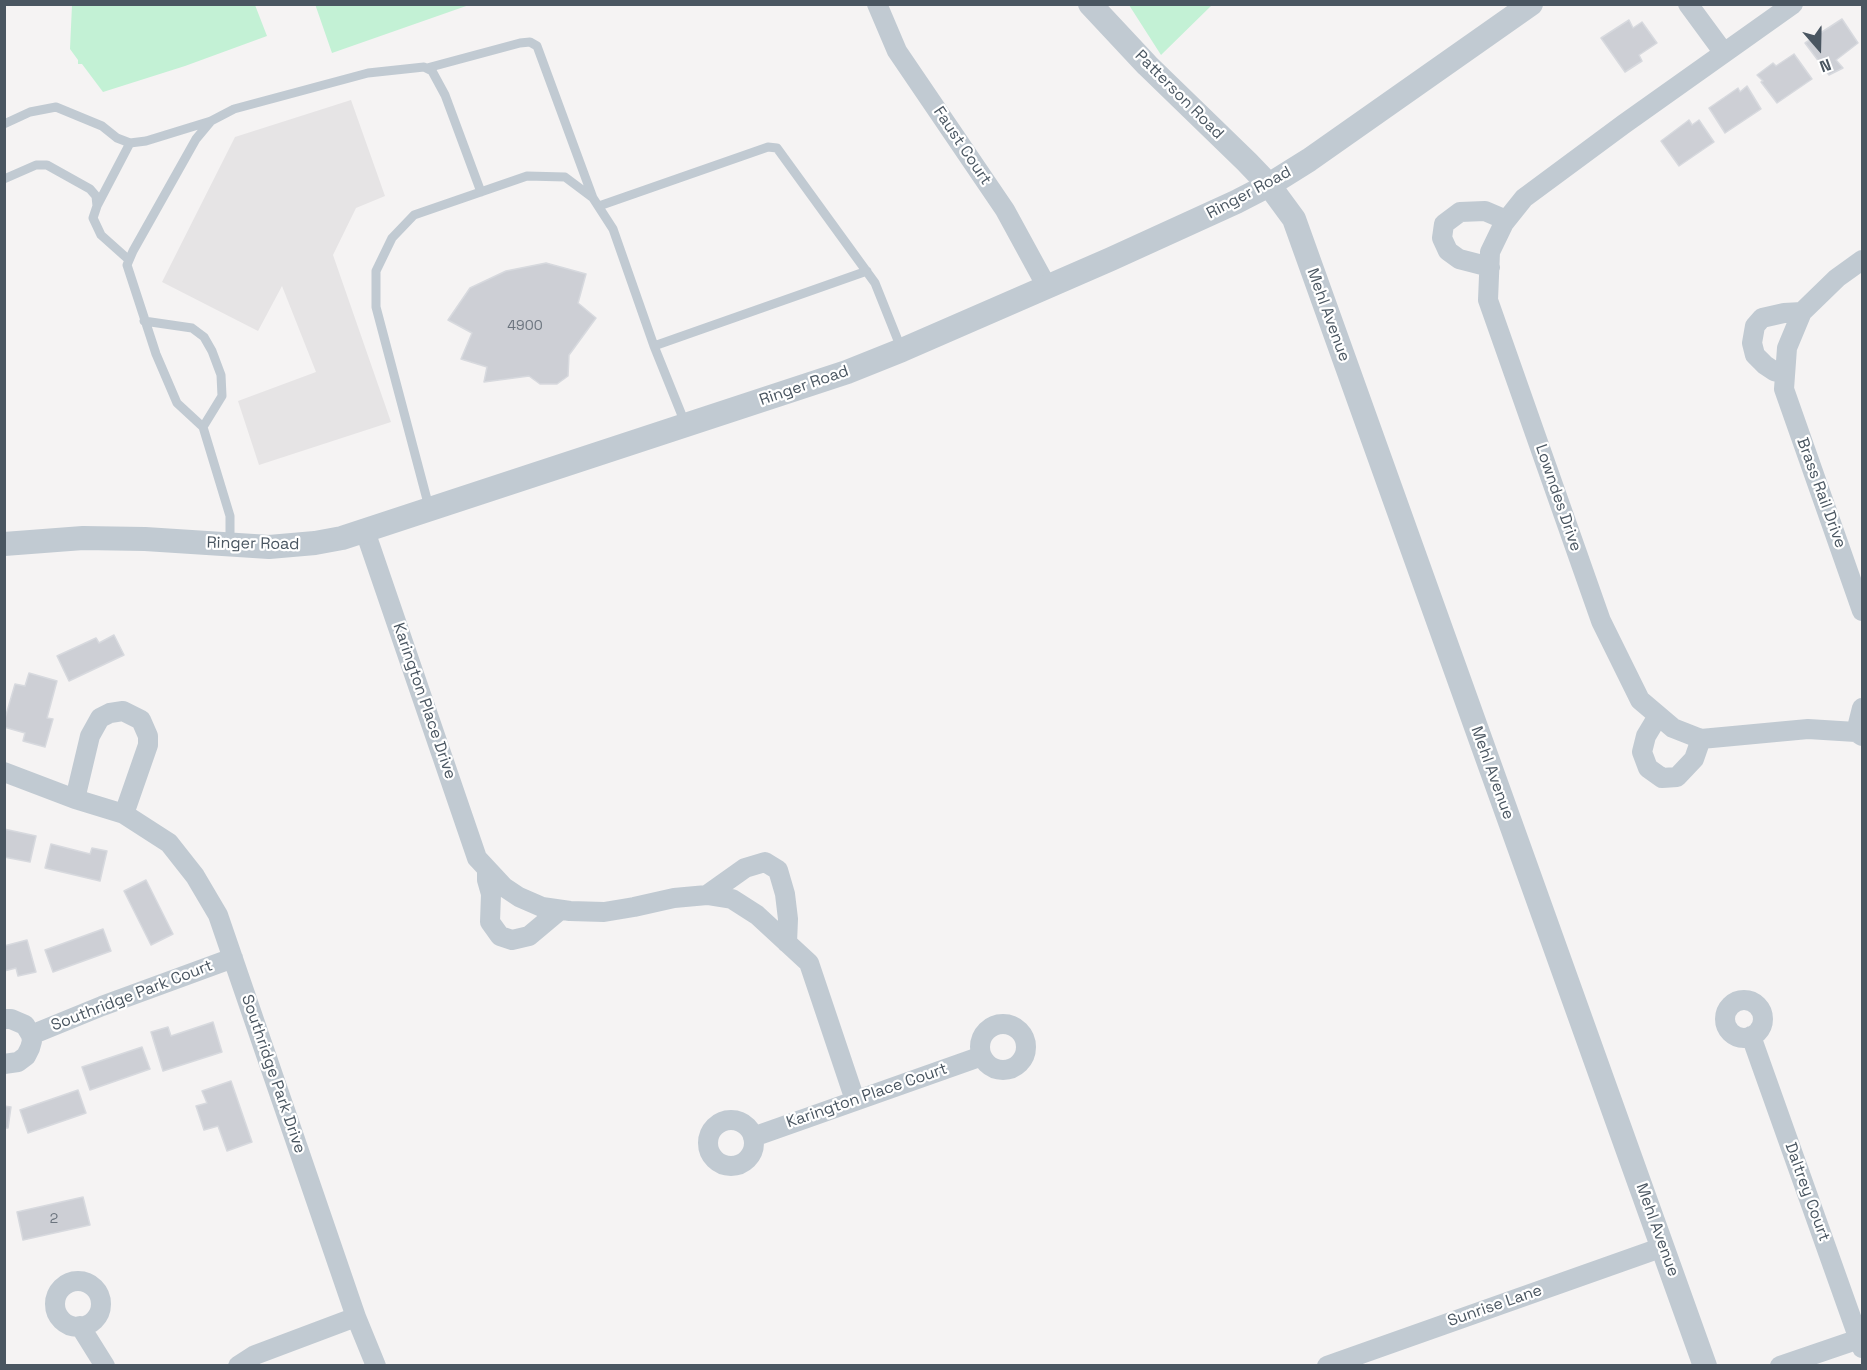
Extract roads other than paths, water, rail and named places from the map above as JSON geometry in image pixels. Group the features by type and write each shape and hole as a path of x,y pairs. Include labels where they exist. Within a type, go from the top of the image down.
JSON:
{"street":[{"name":"Faust Court","path":"877,4 897,51 1005,210 1047,287"},
{"name":"Patterson Road","path":"1090,4 1269,185"},
{"name":"Ringer Road","path":"4,544 83,537 269,547 342,538 846,372 1047,287 1269,185 1309,160 1531,4"},
{"path":"1688,4 1724,53"},
{"name":"Lowndes Drive","path":"1793,4 1524,198 1506,220 1490,252 1488,300 1601,621 1640,700 1673,728 1701,740 1808,729 1859,734"},
{"name":"Mehl Avenue","path":"1269,185 1294,219 1706,1365"},
{"path":"1490,267 1459,259 1448,251 1442,238 1444,224 1460,212 1485,211 1506,220"},
{"name":"Brass Rail Drive","path":"1863,260 1837,278 1802,312 1787,348 1784,389 1863,611"},
{"path":"1785,374 1774,371 1755,355 1752,343 1755,326 1762,318 1784,312 1802,312"},
{"name":"Karington Place Drive","path":"365,531 477,858 504,887 519,897 542,907 604,912 674,898 707,895 732,899 757,915 808,963 855,1100"},
{"path":"1859,734 1863,708"},
{"path":"75,799 90,736 100,718 110,713 123,711 141,720 148,736 148,746 124,814"},
{"path":"1658,716 1646,736 1642,752 1648,768 1662,778 1677,777 1694,759 1701,740"},
{"name":"Southridge Park Drive","path":"4,772 75,799 124,814 169,843 195,876 218,915 356,1317 376,1365"},
{"path":"707,895 745,868 765,862 778,870 786,903 787,943"},
{"name":"Karington Place Drive","path":"487,869 490,922 500,936 512,940 529,936 560,910"},
{"name":"Southridge Park Court","path":"31,1035 102,1006 233,958"},
{"path":"4,1019 12,1018 21,1022 31,1035 30,1048 26,1056 18,1062 4,1064"},
{"name":"Daltrey Court","path":"1750,1036 1861,1342"},
{"name":"Karington Place Court","path":"753,1137 982,1056"},
{"name":"Sunrise Lane","path":"1327,1365 1663,1247"},
{"path":"238,1365 255,1355 356,1317"},
{"path":"80,1326 105,1365"},
{"path":"1780,1365 1861,1342"}],"lane":[{"path":"4,124 30,112 56,107 102,126 117,138 130,143 147,141 211,121 234,110 368,73 427,68 530,42 537,46 596,202 613,229 654,346 686,426"},
{"path":"427,68 438,79 445,95 481,192"},
{"path":"211,121 196,139 127,265 144,321 177,403 202,427 231,516 230,545"},
{"path":"129,260 101,235 93,218 130,143"},
{"path":"596,202 768,147 777,148 875,283 902,350"},
{"path":"4,178 36,165 47,165 90,189 96,196 97,206"},
{"path":"429,510 376,307 376,271 392,238 414,215 527,176 565,177 596,202"},
{"path":"654,346 867,271"},
{"path":"144,321 192,328 204,337 212,351 221,375 222,396 202,427"}]}
